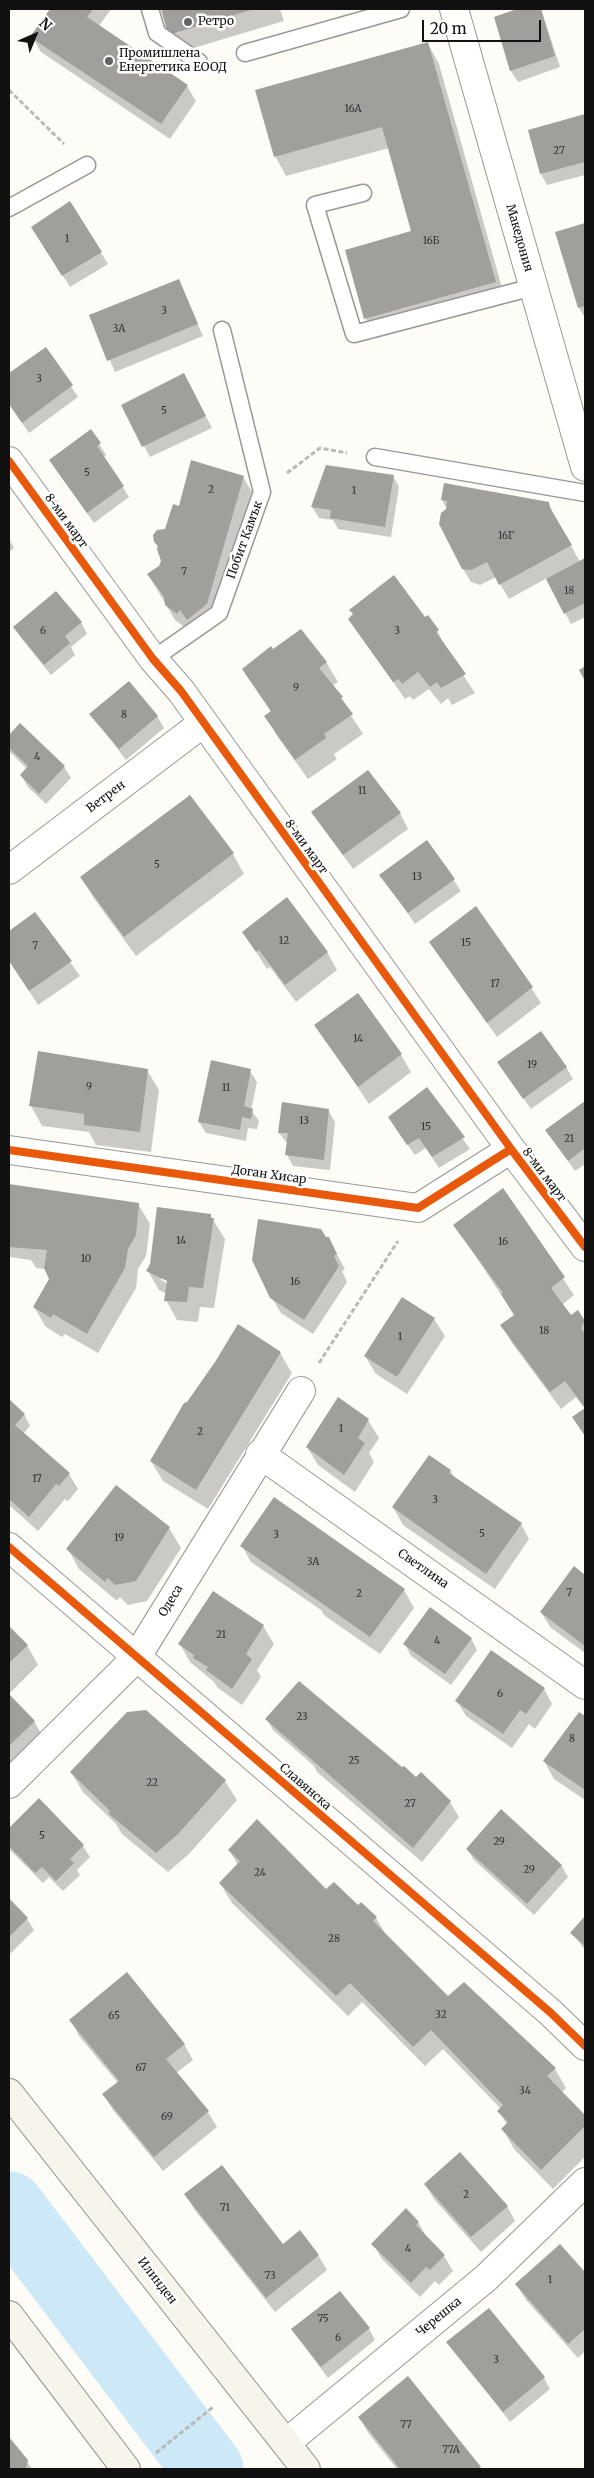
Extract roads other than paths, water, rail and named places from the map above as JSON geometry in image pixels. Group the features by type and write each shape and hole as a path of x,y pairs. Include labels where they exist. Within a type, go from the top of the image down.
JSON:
{"main road":[{"name":"Илинден","path":"9,2094 306,2469"},
{"path":"9,2315 126,2469"}],"street":[{"name":"Македония","path":"454,9 585,467"},
{"name":"8-ми март","path":"9,461 154,659 181,691 511,1149 585,1247"},
{"name":"Ветрен","path":"9,870 203,723"},
{"name":"Доган Хисар","path":"9,1150 418,1208 511,1149"},
{"name":"Одеса","path":"9,1784 136,1658 260,1454 301,1391"},
{"name":"Светлина","path":"260,1454 585,1685"},
{"name":"Славянска","path":"9,1547 136,1658 552,2013 585,2046"},
{"name":"Черешка","path":"286,2443 486,2278 585,2182"}],"lane":[{"path":"150,9 157,33 199,62"},
{"path":"245,53 401,9"},
{"path":"9,208 86,165"},
{"path":"363,192 315,205 354,334 533,286"},
{"name":"Побит Камък","path":"154,659 219,613 262,492 222,330"},
{"path":"374,458 585,493"}],"waterway":[{"path":"9,2207 208,2469"}],"place":[{"name":"Ретро","path":"188,22"},
{"name":"Промишлена Енергетика ЕООД","path":"109,61"}]}
